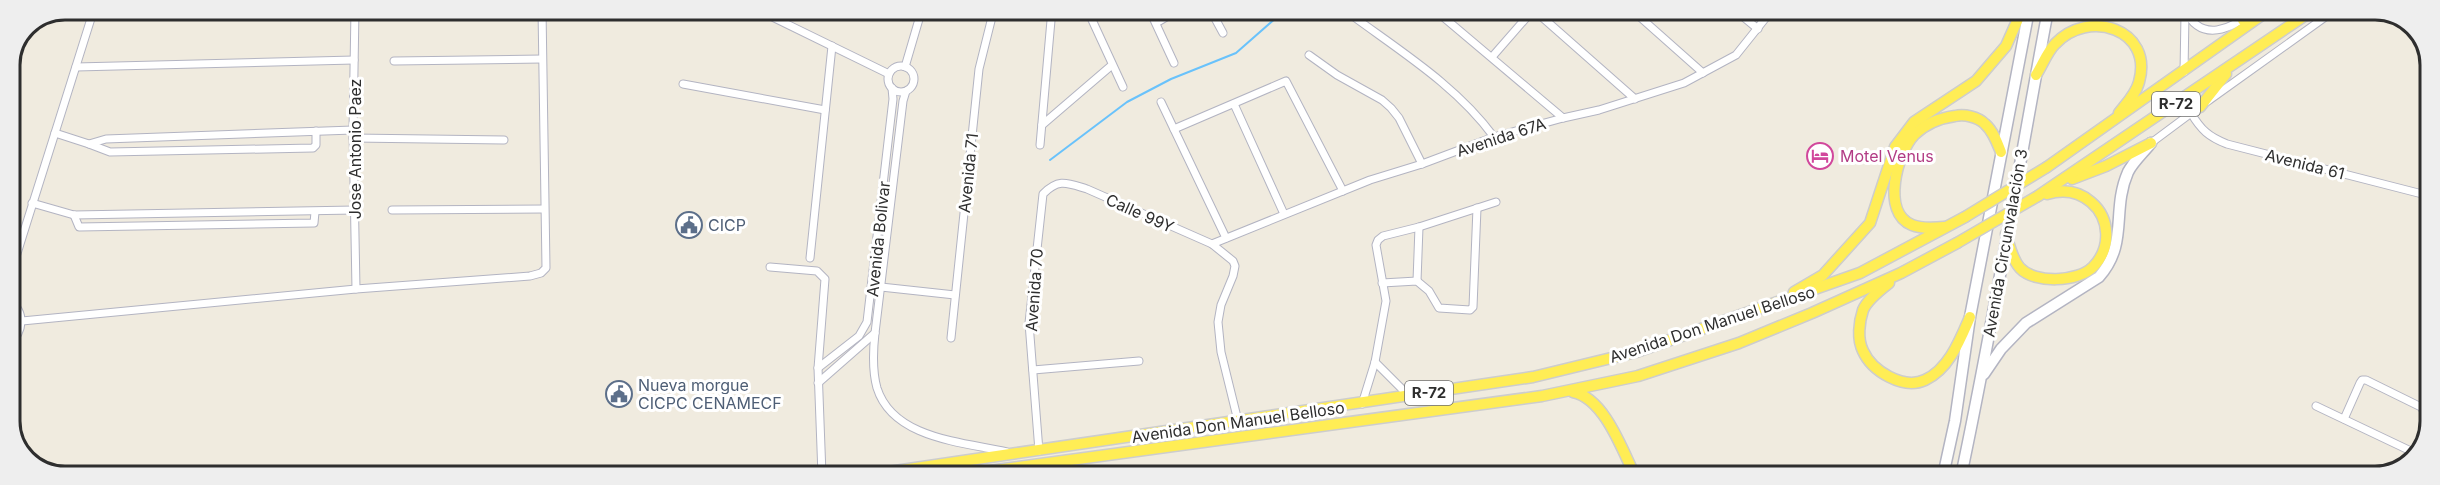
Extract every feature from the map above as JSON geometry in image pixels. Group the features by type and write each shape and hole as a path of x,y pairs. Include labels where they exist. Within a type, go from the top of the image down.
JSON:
{"main road":[{"path":"1776,304 1823,275 1870,223 1895,147 1914,122 1976,81 2006,46 2018,20"},
{"name":"Avenida Circunvalación 3","path":"1945,466 1955,421 1970,317 2027,20"},
{"name":"Avenida Circunvalación 3","path":"1963,466 1982,377 2046,20"},
{"name":"Avenida Don Manuel Belloso","path":"931,466 1533,377 1636,352 1860,273 1951,226 2047,167 2111,123 2184,72 2250,20"},
{"name":"Avenida Don Manuel Belloso","path":"1027,466 1524,399 1638,376 1739,343 1901,273 1957,243 2055,185 2300,20"},
{"path":"2036,75 2055,44 2072,32 2089,26 2107,26 2121,31 2138,53 2140,75 2134,93 2111,123"},
{"name":"R-72","path":"2196,110 2232,66"},
{"path":"1951,226 1931,228 1911,225 1900,214 1894,194 1898,164 1914,135 1939,118 1964,114 1984,122 1993,134 2001,152"},
{"path":"1982,377 2001,349 2026,323 2098,277 2108,266 2115,253 2119,235 2118,213 2129,171 2151,143"},
{"name":"R-72","path":"2055,185 2106,166 2151,143"},
{"path":"2006,234 2019,267 2032,278 2050,279 2078,275 2092,268 2103,253 2107,230 2100,210 2082,195 2060,190 2038,196"},
{"path":"1901,273 1864,307 1858,329 1862,350 1873,366 1890,378 1908,383 1924,381 1942,368 1959,344 1970,317"},
{"path":"1566,391 1583,394 1598,407 1630,466"}],"street":[{"path":"20,243 91,20"},
{"name":"Jose Antonio Paez","path":"355,20 353,134 356,288"},
{"path":"22,321 356,288 530,276 541,273 546,268 542,20"},
{"path":"779,20 889,74"},
{"path":"905,67 919,20"},
{"name":"Avenida 71","path":"951,338 979,69 991,20"},
{"path":"1040,145 1051,20"},
{"path":"1092,20 1123,87"},
{"path":"1154,20 1174,63"},
{"path":"1156,23 1161,20"},
{"path":"1216,20 1222,33"},
{"path":"1358,20 1447,87 1474,113 1494,137"},
{"path":"1447,20 1563,118"},
{"path":"1492,57 1525,20"},
{"path":"1545,20 1635,99"},
{"path":"1643,20 1703,73"},
{"path":"1747,20 1758,29"},
{"name":"Avenida 67A","path":"1212,244 1343,191 1494,137 1599,110 1684,83 1736,55 1765,20"},
{"path":"2184,72 2185,20"},
{"path":"2190,20 2199,28 2221,30 2244,20"},
{"name":"R-72","path":"2151,143 2321,20"},
{"path":"810,258 832,46"},
{"path":"1309,54 1331,71 1382,100 1391,108 1400,118 1422,164"},
{"path":"394,61 542,59"},
{"path":"76,67 354,60"},
{"path":"1042,125 1112,65"},
{"path":"906,90 899,91 892,88 889,81 889,74 897,67 911,70 914,76 913,83 906,90 903,101 880,286 873,368 877,389 891,412 907,425 925,433 1015,454"},
{"path":"1174,129 1286,81 1343,191"},
{"path":"683,84 825,110"},
{"name":"Avenida Bolivar","path":"818,368 859,336 867,322 892,111 892,88"},
{"path":"1161,102 1226,238"},
{"path":"1234,104 1284,214"},
{"name":"Avenida 61","path":"2196,110 2200,129 2210,137 2227,144 2420,193"},
{"path":"55,133 110,152 313,148 316,145 316,130"},
{"path":"89,144 106,139 316,130 353,134 504,140"},
{"name":"Calle 99Y","path":"1067,183 1087,189 1212,244 1233,261 1235,266 1221,304 1218,322 1221,352 1238,421"},
{"name":"Avenida 70","path":"1039,451 1029,322 1043,194 1053,184 1067,183"},
{"path":"1362,404 1376,362 1386,301 1376,245 1378,240 1383,236 1496,202"},
{"path":"32,203 74,215 355,210"},
{"path":"1382,283 1417,281 1429,291 1439,308 1470,310 1473,307 1477,208"},
{"path":"392,210 544,209"},
{"path":"74,215 79,227 102,227 314,223 315,212"},
{"path":"1417,281 1419,227"},
{"path":"770,267 818,271 825,279 818,368 822,466"},
{"path":"880,286 956,295"},
{"path":"20,311 22,321 20,330"},
{"path":"818,383 875,333"},
{"path":"1033,370 1138,362"},
{"path":"1376,362 1409,396"},
{"path":"2344,419 2362,380 2420,407"},
{"path":"2316,406 2409,450"}],"waterway":[{"path":"1050,160 1127,102 1171,79 1236,53 1274,20"}],"place":[{"name":"Motel Venus","path":"1820,156"},
{"name":"CICP","path":"689,225"},
{"name":"Nueva morgue CICPC CENAMECF","path":"619,394"}]}
